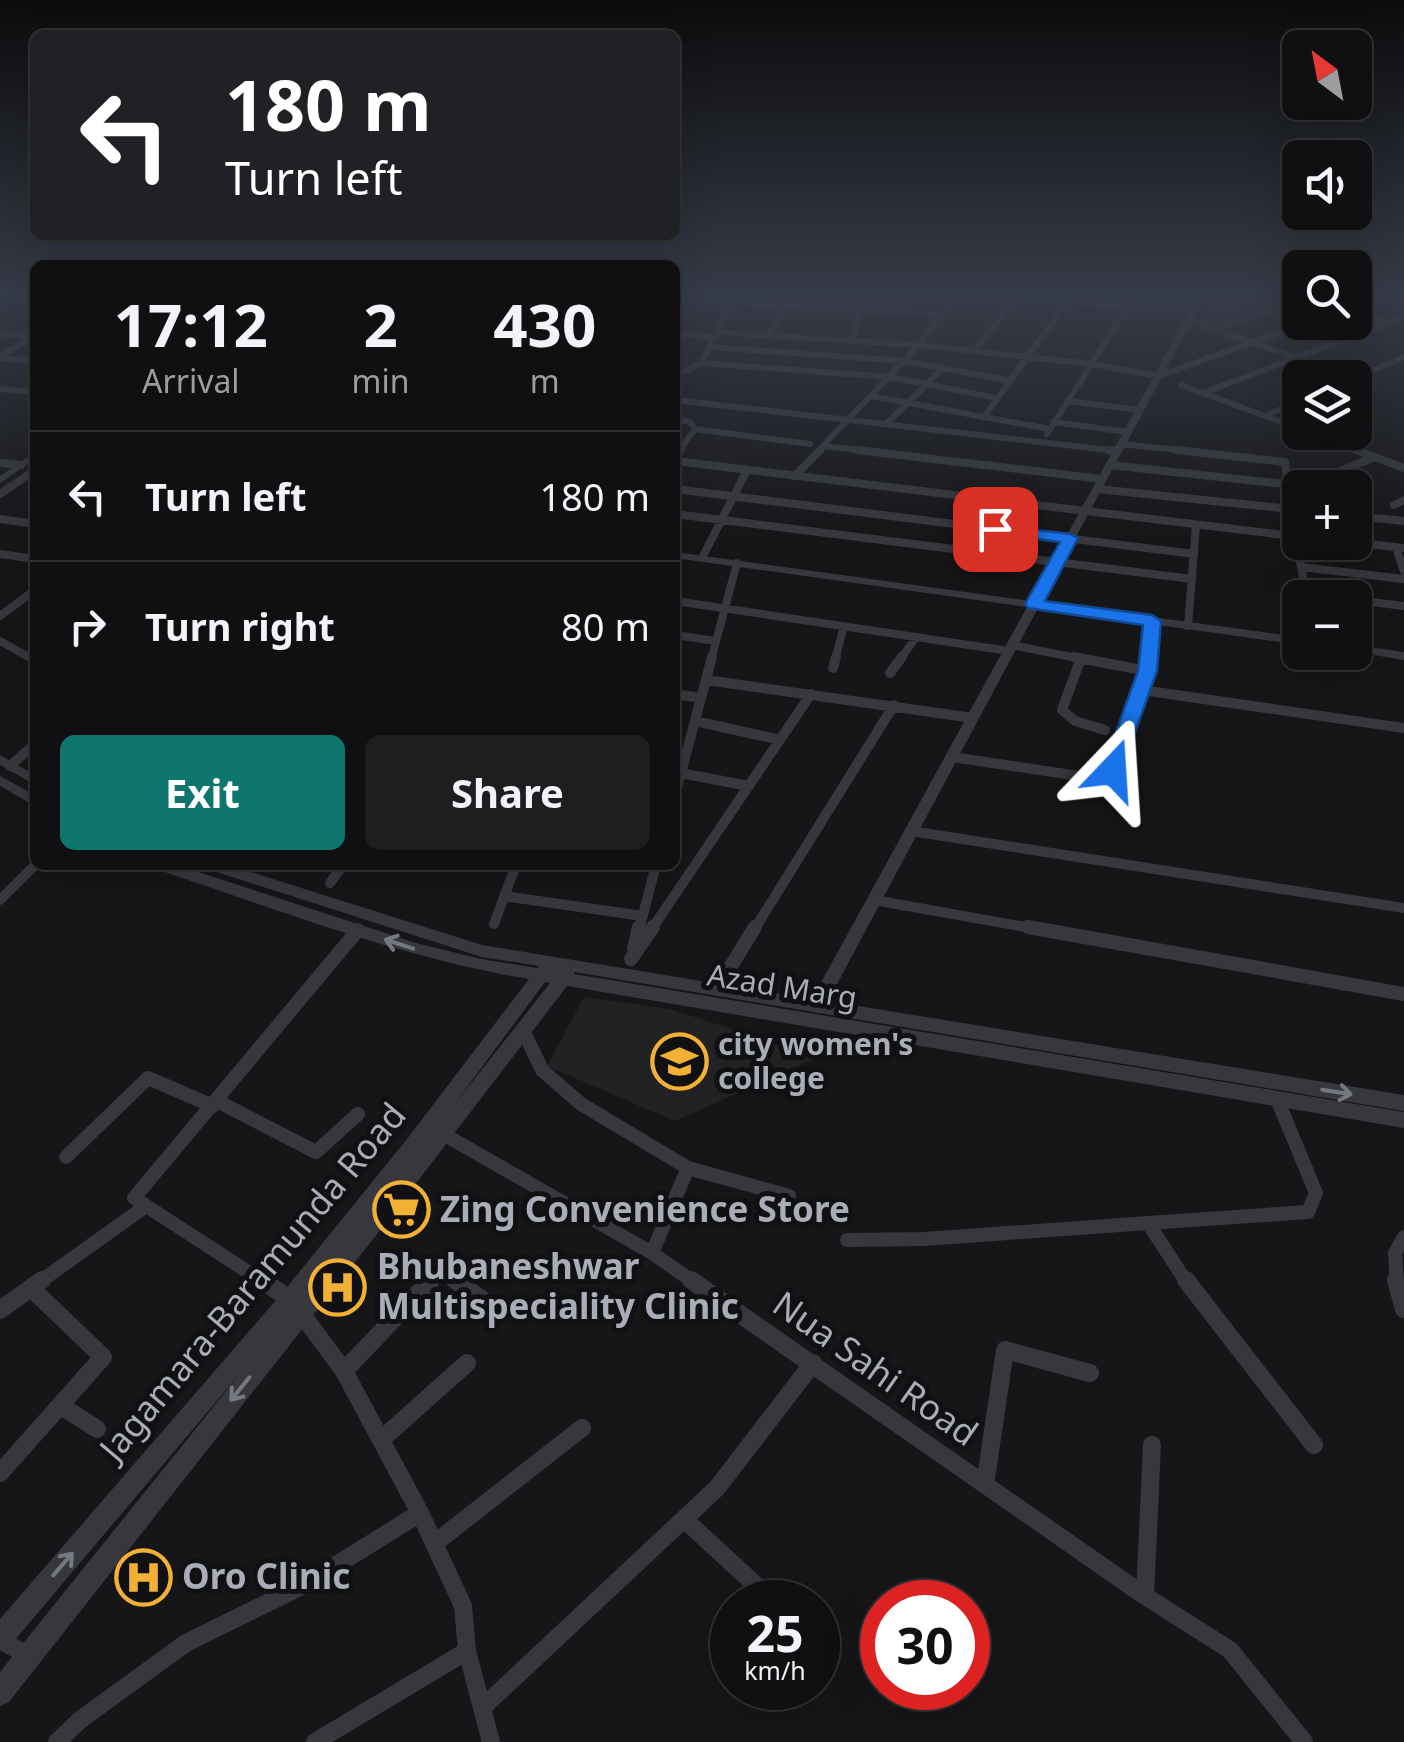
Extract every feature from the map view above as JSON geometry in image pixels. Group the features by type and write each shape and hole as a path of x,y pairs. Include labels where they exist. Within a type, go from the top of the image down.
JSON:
{"street":[{"path":"853,374 889,377 997,398"},
{"path":"795,476 891,374"},
{"path":"886,424 936,374"},
{"path":"978,374 1010,380"},
{"path":"984,417 1014,374"},
{"path":"1042,442 1085,374"},
{"path":"1149,374 1163,374"},
{"path":"1204,394 1254,374"},
{"path":"817,1006 1158,376"},
{"path":"1181,384 1282,422"},
{"path":"0,389 30,392"},
{"path":"871,396 1051,425 1122,442 1285,462 1286,470"},
{"path":"680,401 1042,442 1122,442"},
{"path":"1067,401 1140,410"},
{"path":"1265,416 1282,409"},
{"path":"680,420 690,422 695,429 810,444"},
{"path":"680,452 695,429"},
{"path":"680,438 689,439"},
{"path":"823,446 1282,508"},
{"path":"1356,450 1404,468"},
{"path":"1342,470 1374,457"},
{"path":"680,461 1282,534"},
{"path":"0,463 30,465"},
{"path":"1110,464 1282,483"},
{"path":"0,480 30,466"},
{"path":"0,491 30,467"},
{"path":"702,558 747,470"},
{"path":"680,491 1194,554"},
{"path":"1394,505 1404,500"},
{"path":"680,515 1192,580"},
{"path":"1372,517 1404,521"},
{"path":"0,519 30,523"},
{"path":"1188,626 1196,525"},
{"path":"1372,544 1400,548 1404,570"},
{"path":"0,554 30,557"},
{"path":"680,556 1282,639"},
{"path":"1300,560 1303,580"},
{"path":"680,766 737,563"},
{"path":"1301,566 1404,579"},
{"path":"0,616 30,594"},
{"path":"680,602 1081,658 1147,671"},
{"path":"1372,602 1404,606"},
{"path":"952,757 1086,777 1108,775 1142,690 1152,621"},
{"path":"832,668 844,626"},
{"path":"680,637 716,641"},
{"path":"890,673 916,637"},
{"path":"0,641 30,657"},
{"path":"1372,651 1404,656"},
{"path":"1081,658 1062,710 1075,721 1105,730"},
{"path":"706,680 973,718"},
{"path":"1142,690 1404,728"},
{"path":"629,966 812,694"},
{"path":"680,695 701,698"},
{"path":"717,989 894,705"},
{"path":"695,721 780,740"},
{"path":"30,747 5,763 30,778"},
{"path":"680,772 748,786"},
{"path":"3,786 30,800"},
{"path":"911,831 1404,908"},
{"path":"0,900 30,870"},
{"name":"Azad Marg","path":"177,870 464,961 556,971 1404,1120"},
{"name":"Azad Marg","path":"239,870 442,940 556,971 629,966 717,989 1404,1102"},
{"path":"330,884 340,870"},
{"path":"494,924 514,870"},
{"path":"629,966 655,870"},
{"path":"504,896 642,916"},
{"path":"874,900 1404,994"},
{"path":"358,930 134,1198 296,1306 344,1371 435,1542 463,1606 467,1652 491,1742"},
{"name":"Jagamara-Baramunda Road","path":"0,1639 443,1134 522,1030 556,971"},
{"name":"Jagamara-Baramunda Road","path":"0,1693 414,1145 556,971"},
{"path":"522,1030 542,1070 581,1104 688,1168 790,1196"},
{"path":"66,1157 148,1078 215,1103 316,1152 358,1114"},
{"path":"848,1240 924,1239 1308,1212 1316,1193 1277,1099"},
{"name":"Nua Sahi Road","path":"443,1134 652,1253 1145,1596 1230,1650 1304,1742"},
{"path":"652,1253 688,1168"},
{"path":"0,1310 146,1206"},
{"path":"1148,1223 1212,1320 1314,1444"},
{"path":"1404,1237 1398,1243 1394,1270 1404,1309"},
{"path":"344,1371 442,1270 495,1309"},
{"path":"0,1473 103,1357 31,1288"},
{"path":"985,1485 1005,1350 1090,1373"},
{"path":"382,1439 467,1363"},
{"path":"482,1708 717,1488 814,1363"},
{"path":"61,1406 97,1429"},
{"path":"435,1542 582,1428"},
{"path":"1145,1596 1152,1446"},
{"path":"57,1742 80,1720 186,1643 306,1584 420,1513"},
{"path":"685,1520 750,1580"},
{"path":"0,1639 29,1656"},
{"path":"315,1742 467,1652"}],"shaded area":[{"name":"city women's college","path":"584,997 670,1009 819,1057 675,1121 547,1066"}],"place":[{"name":"city women's college","path":"679,1062"},
{"name":"Zing Convenience Store","path":"401,1210"},
{"name":"Bhubaneshwar Multispeciality Clinic","path":"338,1287"},
{"name":"Oro Clinic","path":"143,1577"}],"route":[{"path":"995,529 1070,538 1034,604 1152,621 1147,671 1113,770"}]}
